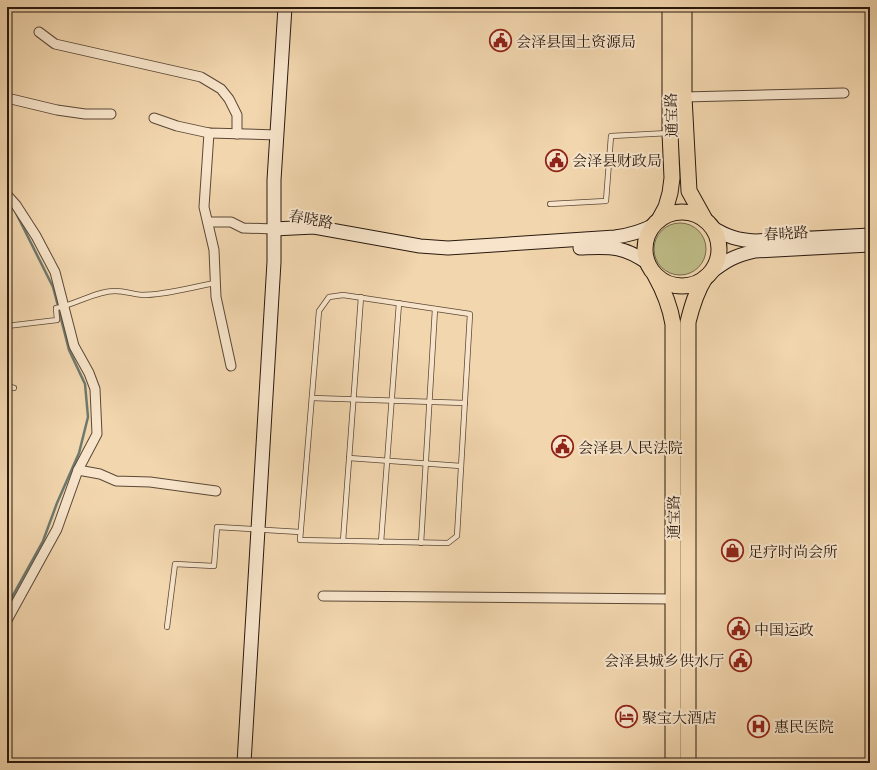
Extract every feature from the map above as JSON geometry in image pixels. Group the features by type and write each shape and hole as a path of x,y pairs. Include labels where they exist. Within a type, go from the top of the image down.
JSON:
{"main road":[{"name":"通宝路","path":"656,222 668,200 672,178 670,133 670,7"},
{"path":"684,7 684,97 689,191 709,223 718,241 719,255 717,262 708,276 693,285 680,286 666,283 651,269 646,257 645,243 647,236 656,222 671,213 685,212 691,213 709,223"},
{"name":"通宝路","path":"651,269 664,292 670,308 673,324 673,763"},
{"name":"通宝路","path":"688,763 688,322 697,290 708,276"}],"street":[{"path":"244,763 274,270 274,180 285,7"},
{"path":"39,32 55,44 201,77 221,88 229,99 237,115 237,134"},
{"path":"684,97 844,93"},
{"path":"7,98 57,110 85,114 111,114"},
{"path":"154,118 209,134 278,134"},
{"path":"209,134 204,206 214,250 216,297 231,366"},
{"path":"7,195 16,205 36,236 55,272 74,346 89,373 95,389 97,434 78,470 57,528 7,620"},
{"path":"208,222 231,222 243,228 274,228"},
{"name":"春晓路","path":"274,228 314,227 420,246 448,248 629,235 642,231 656,222"},
{"name":"春晓路","path":"709,223 725,236 739,240 755,241 870,235"},
{"name":"春晓路","path":"274,228 419,254 448,256 610,246 624,249 635,254 651,269"},
{"name":"春晓路","path":"708,276 726,261 738,255 755,251 870,245"},
{"path":"78,470 100,474 116,481 150,482 216,491"},
{"path":"322,596 673,599"}],"lane":[{"path":"550,204 606,201 611,136 670,133"},
{"path":"7,326 57,320 56,308 63,307 92,296 114,291 141,295 155,294 216,283"},
{"path":"343,295 361,297 470,314 457,536 448,543 300,540 319,311 329,297 343,295"},
{"path":"343,541 361,297"},
{"path":"381,542 399,303"},
{"path":"421,543 435,309"},
{"path":"7,386 14,388"},
{"path":"312,398 464,403"},
{"path":"349,458 461,466"},
{"path":"167,626 175,564 214,566 217,527 300,532"}],"shaded area":[{"path":"680,223 690,225 698,231 704,239 706,249 704,259 698,267 690,273 680,275 670,273 662,267 656,259 654,249 656,239 662,231 670,225"}],"waterway":[{"path":"15,211 53,287 58,306"},
{"path":"7,606 43,541 57,503 79,453 88,417 85,384 69,350 59,311"}],"place":[{"name":"会泽县国土资源局","path":"501,41"},
{"name":"会泽县财政局","path":"556,160"},
{"name":"会泽县人民法院","path":"563,447"},
{"name":"足疗时尚会所","path":"732,551"},
{"name":"中国运政","path":"739,629"},
{"name":"会泽县城乡供水厅","path":"740,660"},
{"name":"聚宝大酒店","path":"626,717"},
{"name":"惠民医院","path":"758,726"}]}
